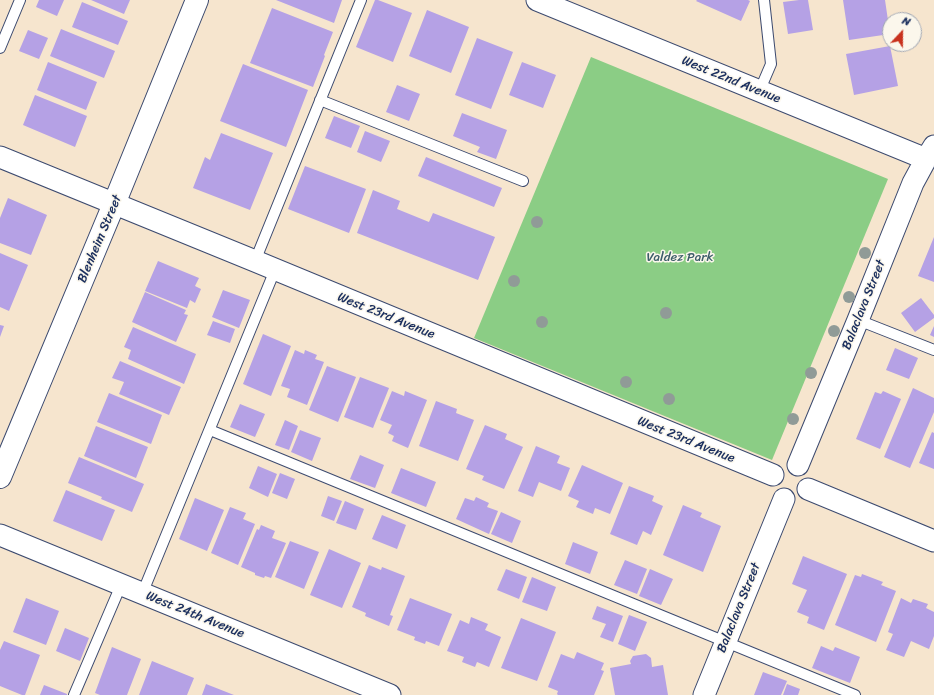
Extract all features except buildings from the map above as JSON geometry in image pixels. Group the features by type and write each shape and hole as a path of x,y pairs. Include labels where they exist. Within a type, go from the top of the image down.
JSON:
{"street":[{"name":"Blenheim Street","path":"0,477 197,0"},
{"name":"West 22nd Avenue","path":"537,0 759,92 930,153"},
{"name":"Balaclava Street","path":"798,465 913,183 930,153"},
{"name":"West 23rd Avenue","path":"0,157 773,475"},
{"path":"790,463 798,465 804,469 808,475 808,489 804,495 798,499 784,499 778,496 773,490 773,475 777,469 783,465 790,463"},
{"path":"808,489 934,541"},
{"name":"Balaclava Street","path":"704,695 784,499"},
{"name":"West 24th Avenue","path":"0,535 390,695"}],"lane":[{"path":"0,48 20,0"},
{"path":"255,261 361,0"},
{"path":"759,92 771,64 764,0"},
{"path":"320,100 523,181"},
{"path":"142,594 275,270"},
{"path":"858,320 934,350"},
{"path":"210,430 855,695"},
{"path":"74,695 121,585"}],"green space":[{"name":"Valdez Park","path":"591,57 888,179 772,460 474,338"}]}
